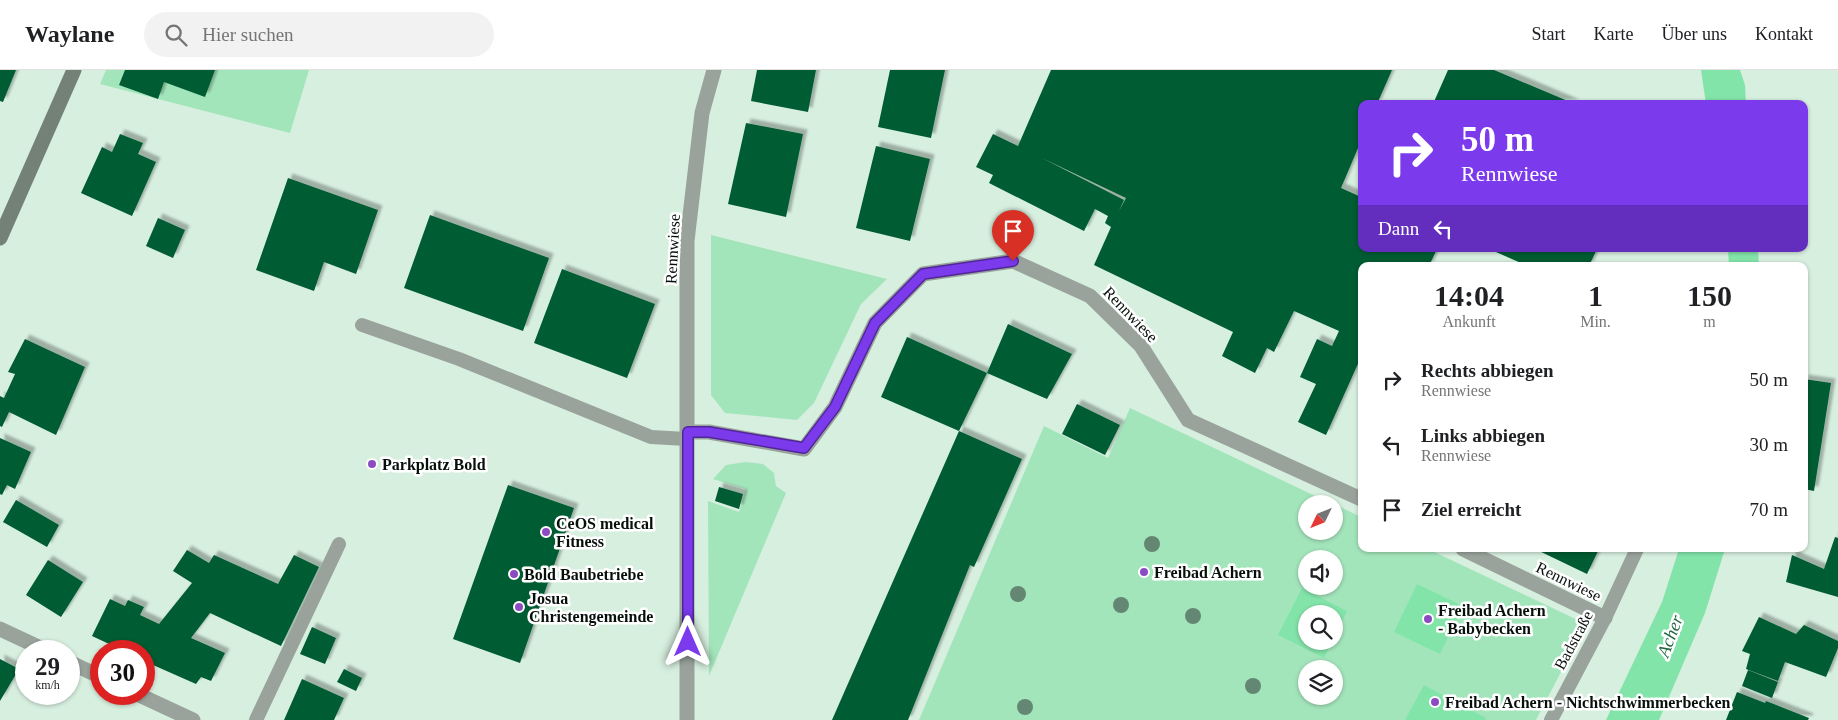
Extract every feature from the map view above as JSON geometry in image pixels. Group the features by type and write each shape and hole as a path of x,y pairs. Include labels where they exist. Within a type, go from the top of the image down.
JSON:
{"street":[{"path":"0,238 74,70"},
{"name":"Rennwiese","path":"687,720 687,241 702,113 714,70"},
{"name":"Rennwiese","path":"687,436 709,432 804,448 835,407 875,323 923,274 1013,261 1090,296 1140,346 1188,420 1358,498"},
{"name":"Rennwiese","path":"1469,552 1605,618"},
{"path":"0,629 24,640"},
{"path":"155,702 194,720"}],"lane":[{"path":"362,324 458,358 651,437 687,436"},
{"path":"256,720 339,544"},
{"name":"Badstraße","path":"1551,720 1605,618 1636,552"}],"shaded area":[{"path":"106,70 309,70 290,133 100,84"},
{"path":"711,235 887,279 861,304 814,403 797,420 725,413 711,395"},
{"name":"Freibad Achern","path":"1130,408 1313,495 1298,495 1298,540 1343,540 1343,508 1358,516 1358,552 1434,552 1586,624 1536,720 919,720 1044,426 1108,458"},
{"path":"746,462 763,464 774,473 776,486 786,493 709,676 708,501 739,512 746,489 713,479 726,465"}],"water":[{"path":"1701,70 1740,70 1745,85 1746,100 1705,100"},
{"path":"1728,252 1758,252 1759,262 1729,262"},
{"name":"Acher","path":"1678,552 1724,552 1705,613 1659,720 1606,720 1662,602"},
{"name":"Freibad Achern - Babybecken","path":"1417,584 1463,606 1440,654 1394,632"},
{"path":"1298,595 1316,595 1335,605 1298,605 1298,645 1278,635"},
{"path":"1343,609 1347,611 1343,619"},
{"path":"1308,650 1328,650 1324,658"},
{"name":"Freibad Achern - Nichtschwimmerbecken","path":"1424,685 1486,718 1485,720 1405,720"}],"building":[{"path":"0,70 16,70 3,102 0,101"},
{"path":"125,70 215,70 205,97 164,82 158,99 119,85"},
{"path":"757,70 816,70 808,112 751,101"},
{"path":"890,70 945,70 931,138 878,127"},
{"path":"1051,70 1392,70 1379,100 1358,100 1358,148 1341,188 1358,196 1358,252 1436,252 1431,262 1358,262 1358,364 1326,435 1298,422 1316,384 1300,377 1317,339 1332,346 1339,331 1294,311 1274,352 1267,348 1255,373 1222,356 1233,332 1094,265 1111,227 1105,223 1108,216 1095,209 1084,231 989,183 993,175 976,167 993,134 1018,146","holes":["1042,158 1126,198 1119,211 1124,200"]},
{"path":"1448,70 1494,70 1565,100 1435,100"},
{"path":"746,123 803,134 786,217 728,204"},
{"path":"120,134 143,143 138,154 156,162 132,216 81,193 102,147 112,152"},
{"path":"876,146 930,159 910,241 856,228"},
{"path":"288,178 378,210 356,274 324,262 314,291 256,270"},
{"path":"430,215 549,258 523,331 404,288"},
{"path":"158,218 185,230 173,258 146,246"},
{"path":"1496,252 1596,252 1591,262 1519,262"},
{"path":"562,269 655,304 627,378 534,343"},
{"path":"1008,324 1072,354 1047,399 987,373"},
{"path":"907,337 987,373 959,431 881,397"},
{"path":"25,339 85,367 56,435 9,412 2,427 0,426 0,396 4,398 15,374 8,372"},
{"path":"1808,380 1831,383 1814,491 1808,490"},
{"path":"1077,404 1120,425 1105,455 1062,434"},
{"path":"959,431 1022,459 974,567 970,565 908,720 832,720"},
{"path":"0,438 31,452 15,489 7,485 2,495 0,494"},
{"name":"Bold Baubetriebe","path":"508,485 574,508 520,663 453,639"},
{"path":"719,487 743,494 739,509 715,501"},
{"path":"16,500 59,525 47,547 3,522"},
{"path":"1835,537 1838,538 1838,597 1786,582 1792,555 1824,569"},
{"path":"187,550 209,563 214,555 278,584 294,555 319,567 281,646 210,613 191,638 225,653 211,681 201,677 196,684 155,666 155,640 101,640 92,636 110,599 125,606 128,600 144,607 140,615 159,624 192,583 173,571"},
{"path":"1541,552 1598,552 1587,574"},
{"path":"48,560 83,582 61,617 26,595"},
{"path":"1759,617 1796,634 1804,625 1838,641 1838,648 1826,677 1785,662 1778,681 1746,669 1750,654 1742,651"},
{"path":"312,627 336,638 325,664 300,654"},
{"path":"0,659 15,667 15,676 0,701"},
{"path":"344,669 362,678 356,691 337,682"},
{"path":"1748,670 1778,682 1772,698 1742,686"},
{"path":"302,679 344,698 334,720 284,720"},
{"path":"1737,692 1809,718 1808,720 1726,720"}],"place":[{"name":"Parkplatz Bold","path":"372,464"},
{"name":"CeOS medical Fitness","path":"546,532"},
{"name":"Freibad Achern","path":"1144,572"},
{"name":"Bold Baubetriebe","path":"514,574"},
{"name":"Josua Christengemeinde","path":"519,607"},
{"name":"Freibad Achern - Babybecken","path":"1428,619"},
{"name":"Freibad Achern - Nichtschwimmerbecken","path":"1435,702"}],"route":[{"path":"688,642 688,432 709,432 804,448 835,407 875,323 923,274 1013,261"}]}
